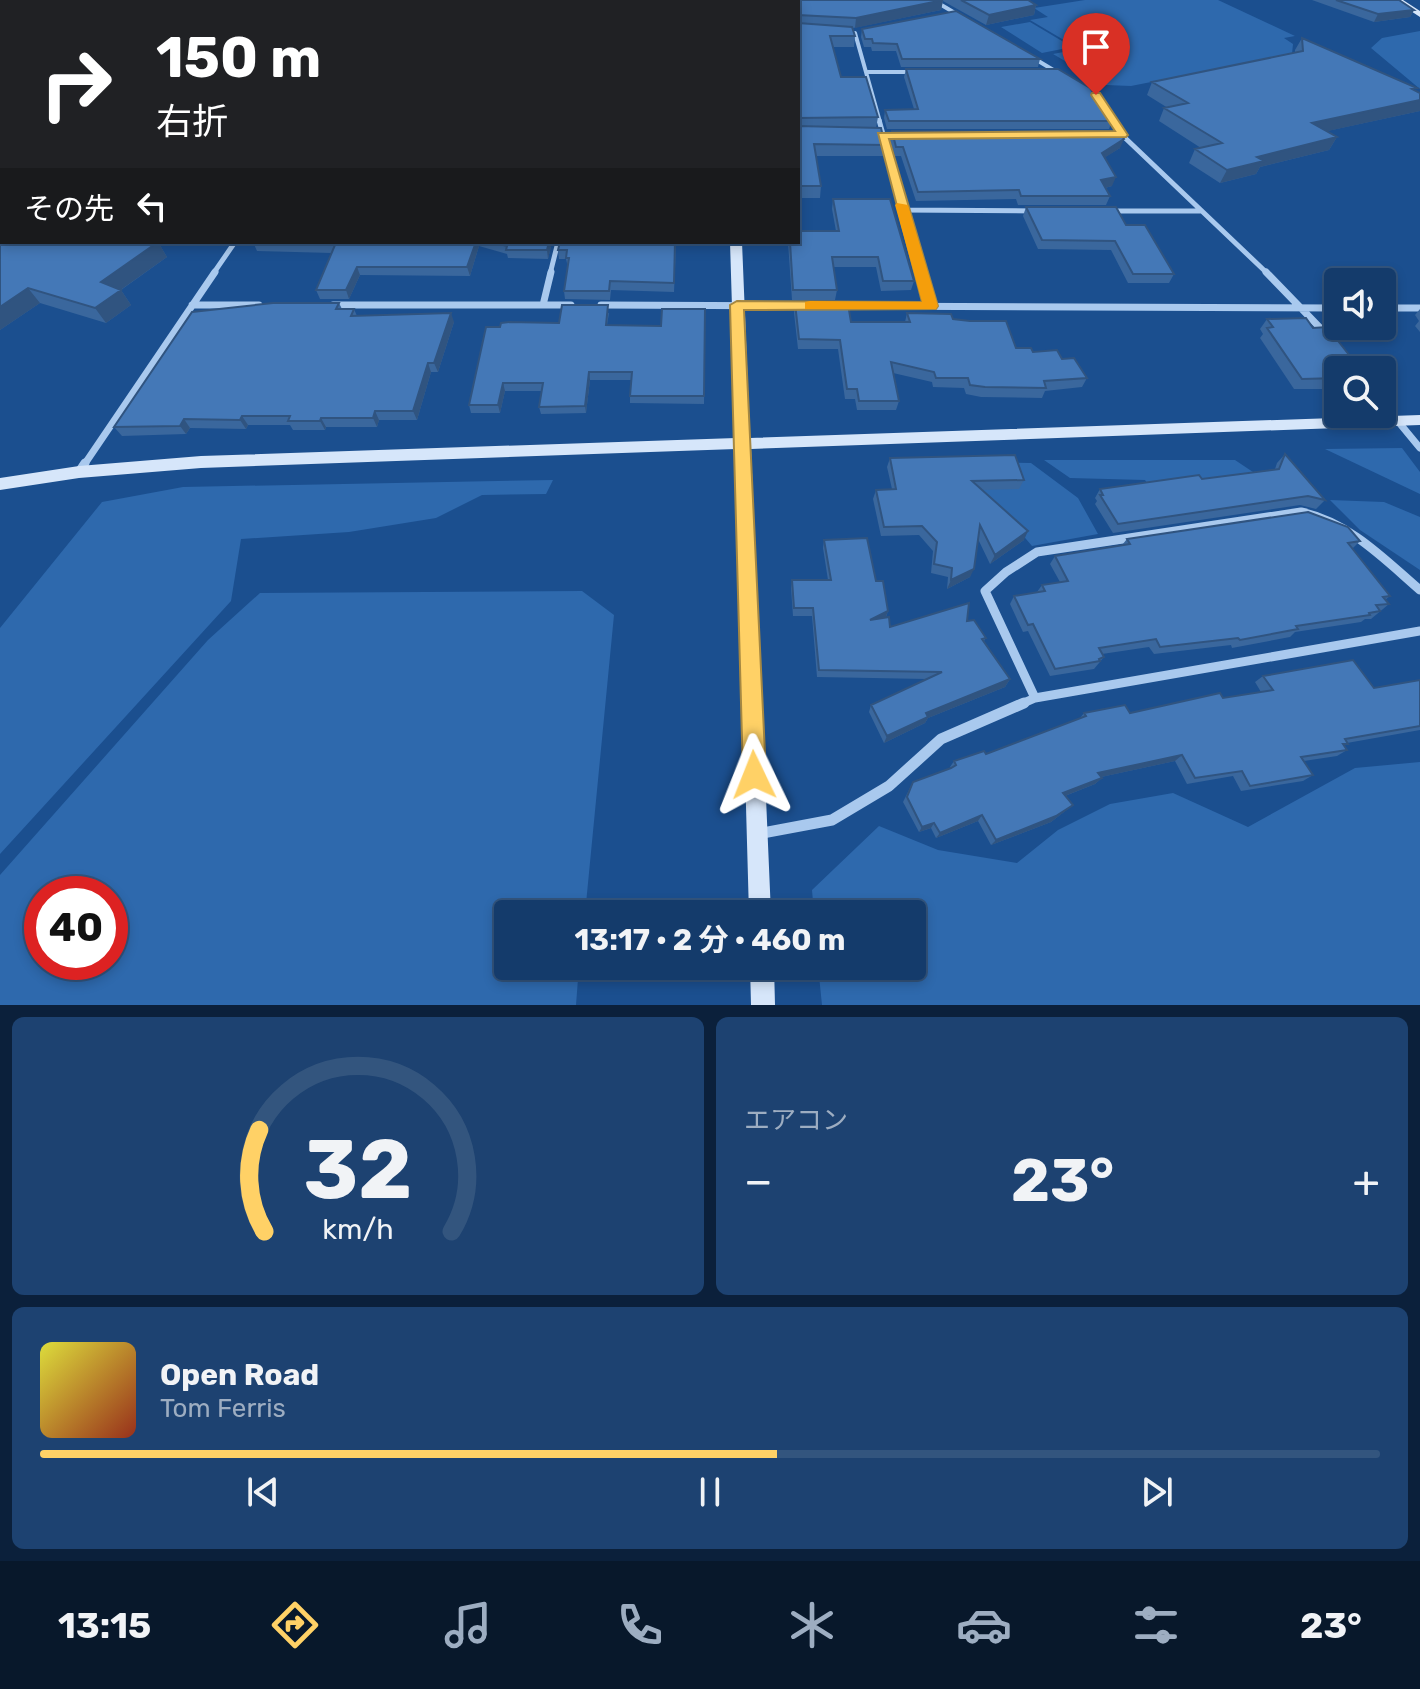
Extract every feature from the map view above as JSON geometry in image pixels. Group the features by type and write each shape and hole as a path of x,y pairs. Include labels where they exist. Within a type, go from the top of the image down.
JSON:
{"street":[{"path":"933,0 968,20"},
{"path":"1398,0 1420,15"},
{"path":"941,16 955,13"},
{"path":"841,32 870,30"},
{"path":"855,33 931,306"},
{"path":"1019,50 1070,79"},
{"path":"868,72 931,72"},
{"path":"1041,72 1057,72"},
{"path":"1083,87 1096,95 1122,135 1304,308 1324,332"},
{"path":"868,135 898,135"},
{"path":"1106,135 1122,135"},
{"path":"902,210 1044,211"},
{"path":"1106,211 1201,211"},
{"path":"79,472 234,244"},
{"path":"543,305 558,244"},
{"path":"736,244 759,900"},
{"path":"192,305 272,305"},
{"path":"319,305 811,306"},
{"path":"826,306 1324,308"},
{"path":"1396,308 1420,308"},
{"path":"1396,419 1420,448"},
{"path":"0,484 79,472 201,462 1420,420"},
{"path":"1035,698 985,591 1006,572 1037,552 1301,512 1322,515 1341,523 1420,590"},
{"path":"757,835 832,820 889,786 941,739 1035,698 1420,631"},
{"path":"762,980 763,1005"}],"shaded area":[{"path":"1085,0 1218,0 1295,36 1284,38 1293,44 1292,54 1131,86 1106,85 1053,54 1079,49 1030,20 1048,17 1034,8"},
{"path":"1030,22 1072,47 1042,53 1001,27"},
{"path":"1420,31 1420,89 1371,48 1382,38"},
{"path":"1402,448 1420,472 1420,494 1325,449"},
{"path":"1044,460 1235,460 1301,504 1152,490 1145,480 1070,478"},
{"path":"928,461 1031,463 1078,498 1098,534 1032,546 991,498"},
{"path":"553,480 546,494 482,495 436,518 349,532 241,539 231,601 0,854 0,628 102,502 183,487"},
{"path":"1330,500 1384,502 1420,517 1420,570 1360,530"},
{"path":"582,591 614,615 586,900 494,900 494,980 578,980 576,1005 0,1005 0,875 208,640 260,593"},
{"path":"1420,762 1420,1005 822,1005 819,980 926,980 926,900 813,900 812,890 879,826 938,850 1017,863 1058,830 1110,804 1173,793 1248,827 1355,768"}],"building":[{"path":"800,0 943,0 856,18 800,15"},
{"path":"961,0 1028,0 1036,5 989,15"},
{"path":"1336,0 1399,0 1414,10 1378,14"},
{"path":"956,11 1040,59 902,59 897,44 873,43 872,39 865,39 862,29"},
{"path":"800,23 852,27 855,36 830,36 841,77 866,77 878,117 800,118"},
{"path":"1302,38 1417,88 1412,89 1420,93 1420,100 1312,123 1337,137 1257,157 1264,161 1227,170 1195,149 1222,143 1164,108 1188,103 1152,82 1303,51"},
{"path":"906,69 1058,69 1090,88 1112,121 889,121 885,110 918,109"},
{"path":"800,126 881,128 885,145 814,144 821,186 800,186"},
{"path":"892,131 1119,132 1124,139 1102,153 1116,177 1101,180 1110,196 1021,196 1019,190 918,192 903,147 896,147"},
{"path":"833,199 890,199 914,281 883,281 878,257 832,257 837,290 793,290 790,244 800,244 800,231 839,231"},
{"path":"1026,207 1116,207 1126,225 1145,225 1174,274 1133,274 1115,241 1042,240"},
{"path":"0,244 155,244 101,282 121,290 95,308 28,288 0,307"},
{"path":"308,244 475,244 467,267 357,267 346,290 316,290 335,245"},
{"path":"500,244 548,244 547,250 506,250 507,246"},
{"path":"560,244 675,244 674,283 610,281 609,291 564,291 569,258 566,258 567,250 558,250"},
{"path":"273,303 339,303 336,309 354,309 351,316 451,313 434,363 428,363 413,411 375,411 373,418 321,418 320,421 288,421 290,416 242,416 240,420 184,419 180,426 114,427 192,312"},
{"path":"795,303 848,304 851,322 910,322 907,313 951,314 953,319 970,321 1006,321 1016,348 1031,348 1033,352 1057,350 1062,359 1074,358 1087,378 1044,381 1046,388 985,387 970,385 968,378 936,378 934,372 891,362 899,401 859,401 857,389 847,389 840,340 799,339"},
{"path":"562,305 608,305 606,325 661,326 662,309 705,309 704,396 630,396 632,372 589,372 585,406 539,407 543,383 503,383 498,405 469,405 486,327 500,327 501,323 509,322 559,323"},
{"path":"1306,318 1313,328 1324,327 1324,340 1337,340 1350,356 1324,356 1324,378 1302,379 1267,328 1273,327 1267,319"},
{"path":"1285,454 1325,500 1308,496 1118,524 1100,495 1103,495 1100,489 1199,475 1202,479 1279,469"},
{"path":"1015,455 1024,480 972,481 1028,531 995,555 980,525 974,569 951,580 952,568 934,564 937,542 922,526 884,527 876,490 896,489 890,458"},
{"path":"1308,512 1348,527 1360,541 1348,543 1390,596 1383,597 1389,604 1376,605 1380,611 1370,615 1296,626 1298,629 1240,640 1160,647 1156,639 1099,648 1104,657 1100,661 1055,669 1033,624 1028,625 1014,596 1045,591 1042,585 1068,581 1055,556 1130,544 1127,539"},
{"path":"867,538 876,581 883,581 888,611 870,620 889,617 890,627 969,603 967,621 974,620 986,638 982,639 1010,679 926,713 928,717 887,736 871,705 942,672 819,670 813,608 794,608 792,580 831,580 824,540"},
{"path":"1353,660 1374,688 1420,680 1420,726 1345,739 1348,744 1343,744 1347,750 1301,757 1313,775 1250,786 1242,771 1195,778 1182,755 1098,773 1102,778 1063,793 1073,805 1056,816 996,840 982,815 940,833 934,823 922,827 907,797 913,782 951,768 956,765 954,761 984,751 986,754 1086,716 1084,713 1125,705 1130,713 1220,693 1223,698 1273,690 1263,676"}],"slow traffic":[{"path":"810,306 931,306 901,205"}],"route":[{"path":"754,775 737,305 931,306 882,135 1122,135 1096,95"}]}
